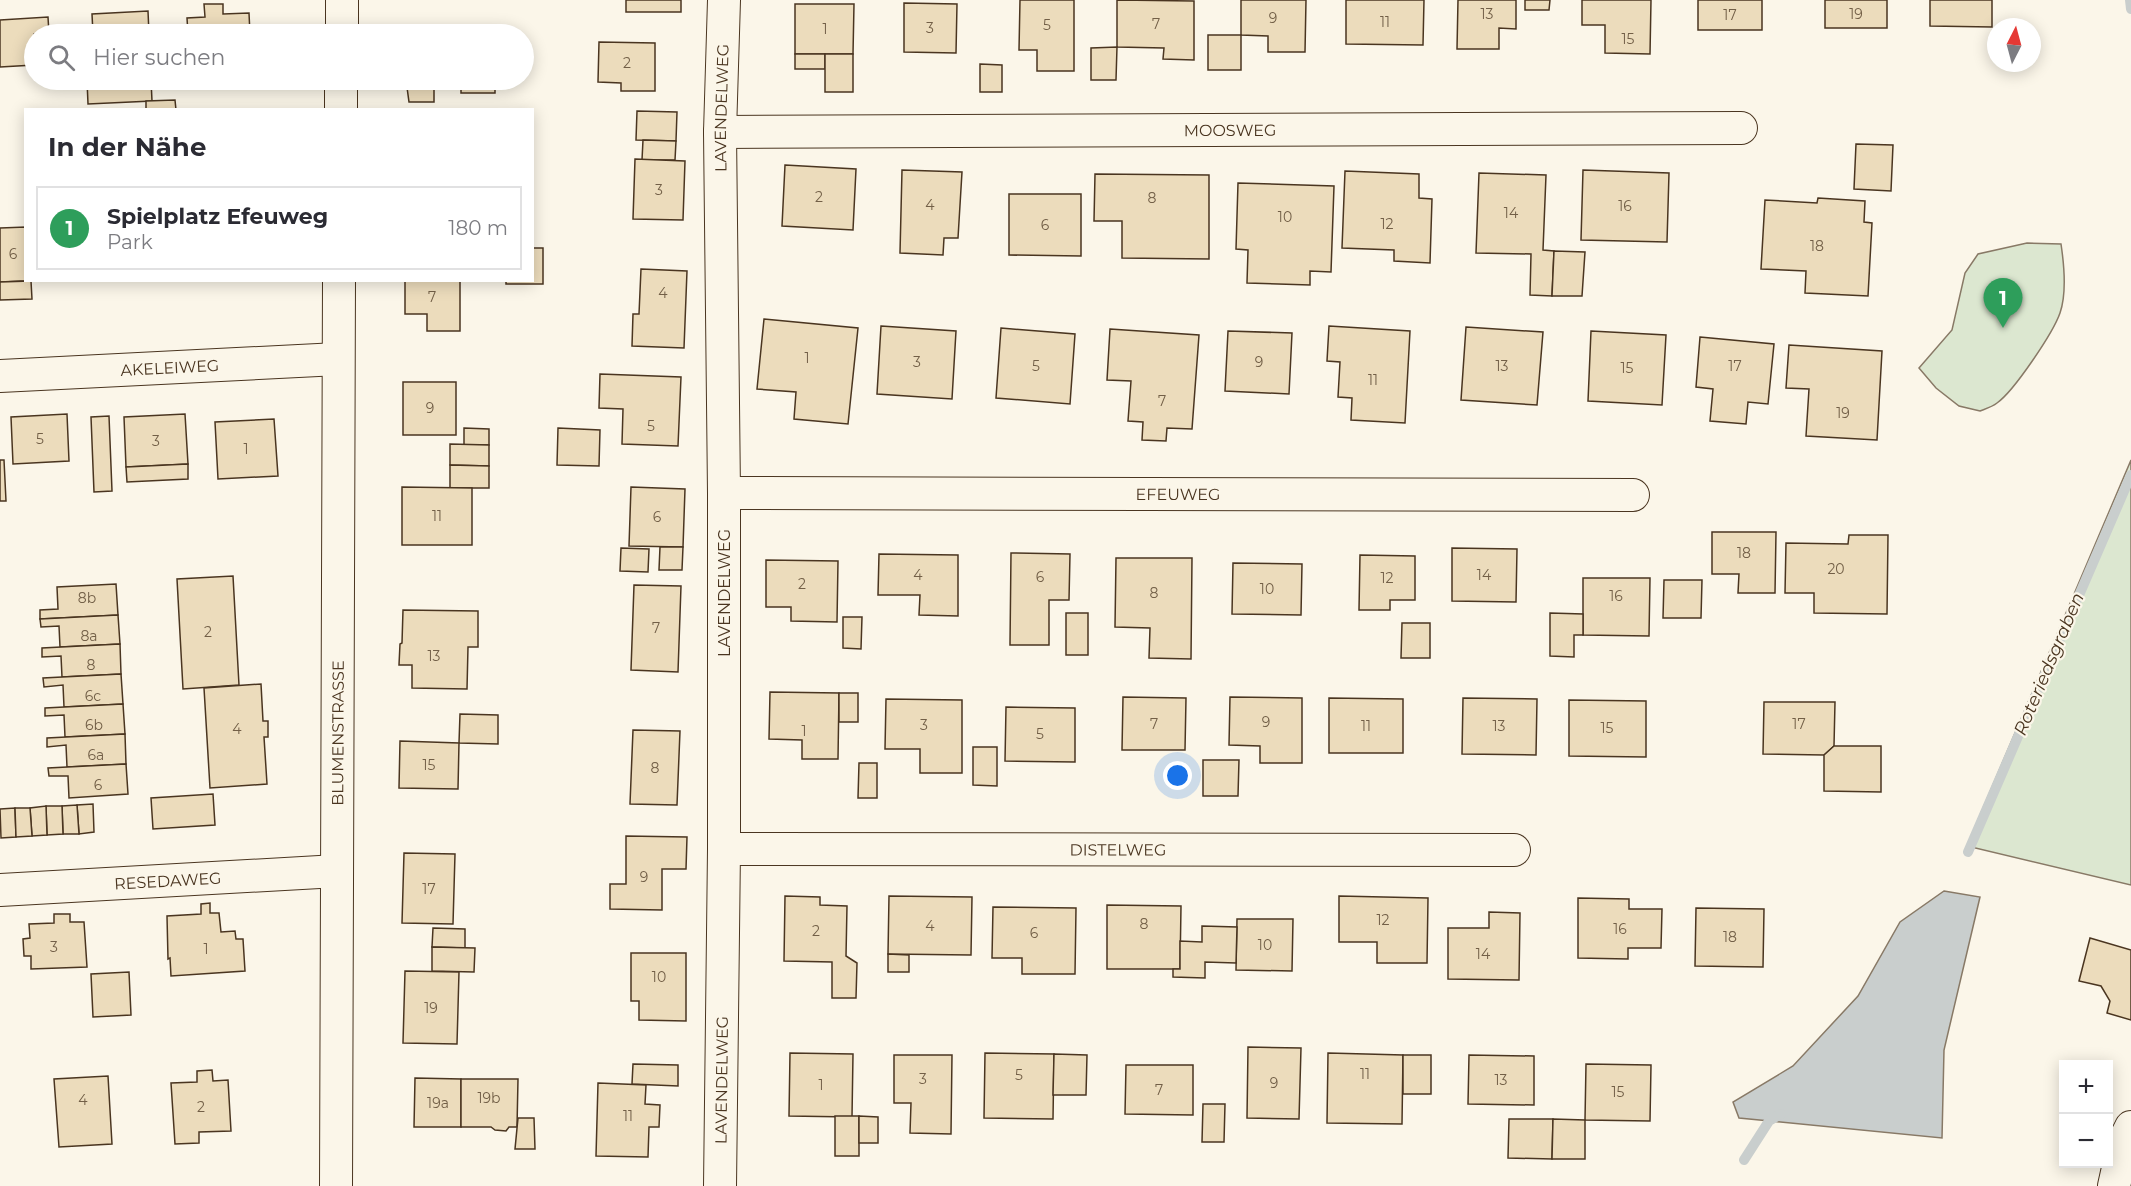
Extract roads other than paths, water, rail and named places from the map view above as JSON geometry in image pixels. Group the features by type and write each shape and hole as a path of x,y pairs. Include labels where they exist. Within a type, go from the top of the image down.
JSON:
{"street":[{"path":"342,0 342,24"},
{"name":"LAVENDELWEG","path":"720,1186 724,849 724,493 720,132 724,0"},
{"path":"341,90 341,108"},
{"name":"MOOSWEG","path":"720,132 1741,128"},
{"name":"BLUMENSTRASSE","path":"336,1186 339,282"},
{"name":"AKELEIWEG","path":"0,375 338,359"},
{"name":"EFEUWEG","path":"724,493 1633,495"},
{"name":"DISTELWEG","path":"724,849 1514,850"},
{"name":"RESEDAWEG","path":"0,890 337,871"},
{"path":"2114,1186 2124,1141 2131,1127"}],"waterway":[{"name":"Roteriedsgraben","path":"2130,0 2131,9"},
{"name":"Roteriedsgraben","path":"1968,852 2131,475"},
{"name":"Roteriedsgraben","path":"1744,1160 1769,1121 1781,1114"}],"place":[{"name":"Spielplatz Efeuweg","path":"2003,328"}]}
